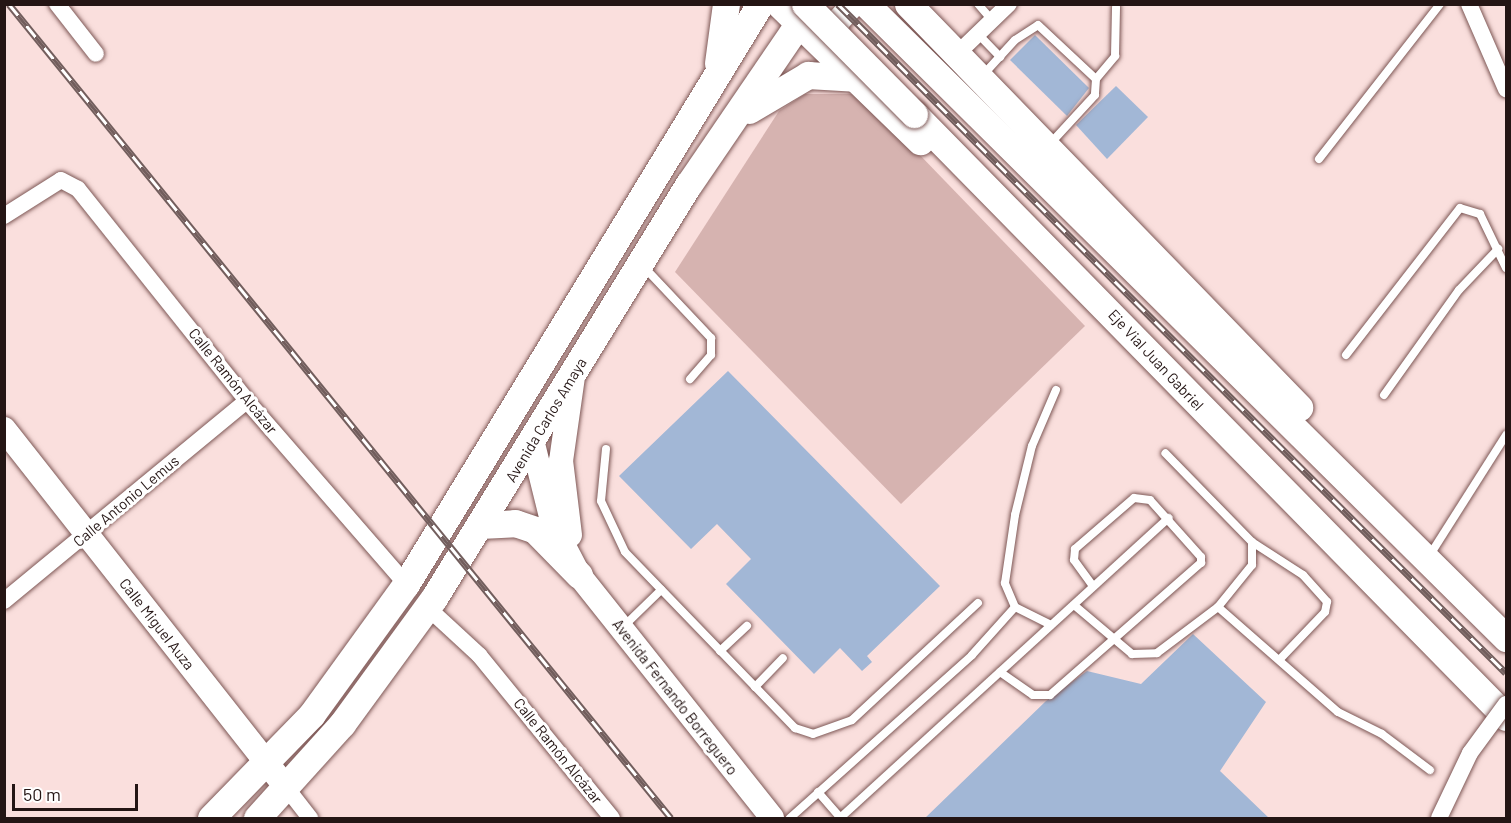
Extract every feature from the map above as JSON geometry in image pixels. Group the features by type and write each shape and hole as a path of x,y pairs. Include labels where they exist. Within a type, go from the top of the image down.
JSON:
{"main road":[{"path":"710,92 726,4"},
{"path":"211,819 312,714 406,584 659,166 710,92 760,4"},
{"path":"779,4 805,11 826,48 1221,444 1294,498"},
{"path":"826,48 839,20 854,4"},
{"path":"866,4 1428,558 1506,638"},
{"path":"908,4 1326,436 1378,510"},
{"name":"Eje Vial Juan Gabriel","path":"805,11 914,114 1294,498 1506,717"},
{"name":"Avenida Carlos Amaya","path":"256,819 342,724 427,607 533,444 639,262 689,184 733,125 805,11"},
{"path":"733,125 765,96 798,79 829,73 858,78"},
{"path":"659,166 689,184"},
{"path":"584,288 613,304"},
{"path":"533,444 538,396 562,326"},
{"path":"574,374 564,428 562,495 579,575"},
{"name":"Calle Miguel Auza","path":"4,429 285,786"},
{"name":"Avenida Fernando Borreguero","path":"533,444 553,525 579,575 772,819"},
{"path":"480,525 515,523 536,530 579,575"}],"street":[{"path":"57,4 96,54"},
{"path":"957,54 1009,4"},
{"path":"1469,4 1506,89"},
{"name":"Calle Ramón Alcázar","path":"4,216 61,180 78,189 247,401 406,584"},
{"name":"Calle Antonio Lemus","path":"4,601 247,401"},
{"name":"Calle Ramón Alcázar","path":"427,607 486,663 612,819"},
{"path":"1439,819 1470,753 1506,704"},
{"name":"Calle Miguel Auza","path":"285,786 310,819"}],"lane":[{"path":"978,4 992,20"},
{"path":"1319,159 1440,4"},
{"path":"1047,147 1095,95 1096,79 1115,56 1114,5"},
{"path":"981,78 1000,57 1038,25 1096,79"},
{"path":"978,34 1000,57"},
{"path":"1346,355 1460,208 1480,214 1506,268"},
{"path":"1384,395 1459,290 1498,249"},
{"path":"639,262 711,338 711,355 690,380"},
{"path":"1051,625 1014,607 1005,583 1015,515 1032,446 1056,390"},
{"path":"1428,558 1506,435"},
{"path":"606,449 599,479 610,528 661,590 795,728 813,734 833,730 852,720 978,603"},
{"path":"1165,453 1252,542 1303,575 1327,602 1325,612 1281,658"},
{"path":"1000,672 1033,695 1050,695 1201,564 1199,552 1150,500 1134,498 1075,549 1074,560 1093,586"},
{"path":"818,792 840,818 1168,518"},
{"path":"1074,605 1132,654 1157,653 1218,607 1252,565 1252,542"},
{"path":"621,629 661,590"},
{"path":"790,819 972,654 1014,607"},
{"path":"1218,607 1281,658 1338,712 1382,734 1430,770"},
{"path":"720,651 747,626"},
{"path":"755,687 783,658"}],"shaded area":[{"path":"805,94 861,94 1085,326 901,504 675,272 779,111"}],"building":[{"path":"1035,35 1089,88 1067,116 1010,60"},
{"path":"1116,86 1148,117 1107,159 1076,125"},
{"path":"728,371 940,586 867,656 872,662 862,671 840,648 814,674 726,584 751,559 717,524 691,549 619,476"},
{"path":"1193,634 1266,702 1220,771 1270,819 924,819 1046,701 1087,671 1141,684"}],"railway":[{"path":"9,4 671,818"},
{"path":"838,4 1506,673"}]}
